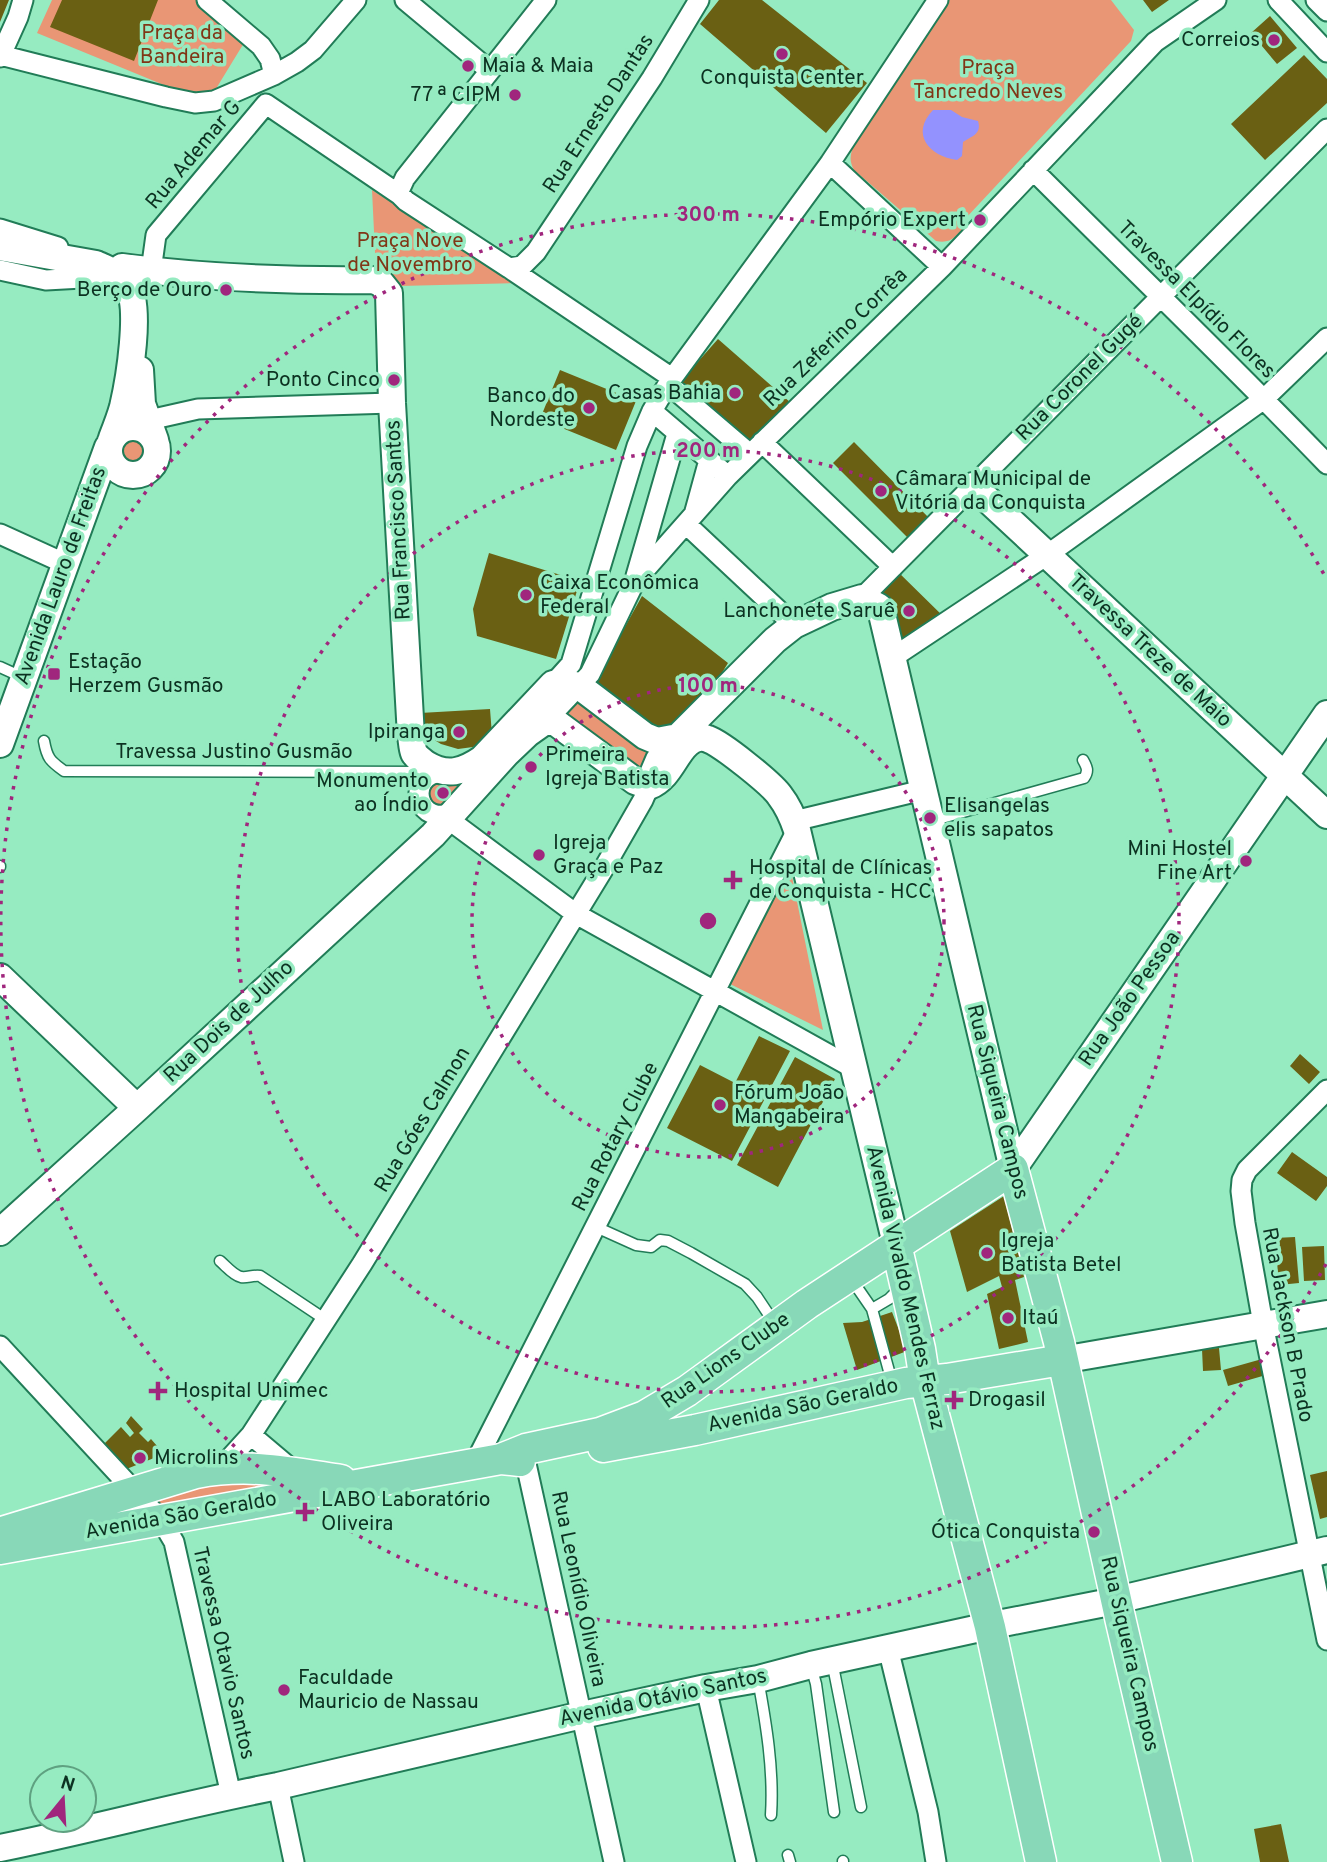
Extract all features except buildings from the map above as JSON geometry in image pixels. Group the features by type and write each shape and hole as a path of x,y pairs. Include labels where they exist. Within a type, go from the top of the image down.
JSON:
{"main road":[{"name":"Rua João Pessoa","path":"896,1244 1013,1169"},
{"name":"Rua Siqueira Campos","path":"1013,1169 1059,1342 1177,1862"},
{"name":"Rua Lions Clube","path":"506,1459 600,1433 645,1416 687,1391 807,1304 896,1244"},
{"name":"Avenida Vivaldo Mendes Ferraz","path":"896,1244 925,1381 990,1627 1041,1862"},
{"name":"Avenida São Geraldo","path":"0,1549 161,1520 300,1484 362,1484 695,1430 893,1387 1062,1360"},
{"path":"687,1391 703,1401 706,1408 695,1430"},
{"name":"Avenida São Geraldo","path":"0,1532 195,1473 221,1468 260,1468 300,1484"}],"street":[{"path":"23,0 18,18 0,56 195,103 214,101 297,62 313,50 356,0"},
{"path":"207,0 261,46 270,59 274,75"},
{"path":"405,0 489,70"},
{"path":"546,0 401,185 400,195 670,381 756,448 893,567"},
{"name":"Rua Ernesto Dantas","path":"509,268 522,266 536,252 652,78 699,0"},
{"path":"830,163 942,267 1155,42 1216,0"},
{"path":"1278,0 1327,52"},
{"path":"1317,0 1327,11"},
{"path":"440,771 457,779 463,789 462,801 455,812 437,816 425,809 420,800 419,789 424,780 440,771 463,770 482,759 570,664 637,446 652,411 670,381 830,163 931,2"},
{"name":"Rua Ademar G","path":"151,271 156,235 266,104 400,195"},
{"name":"Rua Coronel Gugé","path":"670,739 708,708 775,640 794,625 832,607 862,598 1327,129"},
{"name":"Travessa Elpídio Flores","path":"1033,170 1327,464"},
{"path":"0,229 124,278 134,273 143,282 147,296 140,380 142,404 157,429 158,451 149,470 139,475 117,471 110,462 110,443 123,428 134,427 147,431 157,429 198,409 392,403"},
{"path":"0,247 96,264 124,278"},
{"name":"Rua Zeferino Corrêa","path":"635,581 756,448 942,267"},
{"path":"0,270 46,280"},
{"path":"0,280 124,278 151,271"},
{"name":"Rua Francisco Santos","path":"151,271 243,279 367,280 377,281 389,293 392,403 411,736 414,752 421,761 440,771"},
{"name":"Avenida Lauro de Freitas","path":"0,744 123,406 134,334 134,306 124,278"},
{"path":"892,658 1047,555 1264,399 1327,338"},
{"path":"652,411 728,477"},
{"path":"677,434 635,581 590,674 555,711 548,723 635,781 649,786 663,778 690,741 698,737 716,743"},
{"path":"709,460 690,520 794,625"},
{"name":"Travessa Treze de Maio","path":"973,486 1327,815"},
{"path":"0,534 66,564"},
{"name":"Rua Siqueira Campos","path":"862,598 879,607 883,614 1013,1169"},
{"path":"553,684 564,682 579,686 645,736 657,741 670,739"},
{"path":"708,708 702,724 716,743"},
{"name":"Rua João Pessoa","path":"1013,1169 1327,714"},
{"name":"Rua Dois de Julho","path":"0,1232 455,812 508,753 548,723"},
{"name":"Rua Góes Calmon","path":"221,1468 251,1436 369,1252 643,800 656,758 670,739"},
{"name":"Avenida Vivaldo Mendes Ferraz","path":"716,743 780,795 795,825 896,1244"},
{"path":"795,825 923,790"},
{"path":"455,812 576,914 853,1068"},
{"name":"Rua Rotary Clube","path":"506,1459 596,1227 716,991 795,825"},
{"path":"0,976 137,1108"},
{"name":"Rua Jackson B Prado","path":"1327,1090 1247,1170 1241,1191 1263,1324 1318,1551 1327,1640"},
{"name":"Avenida São Geraldo","path":"1062,1360 1327,1314"},
{"name":"Travessa Otavio Santos","path":"0,1346 161,1520 174,1542 232,1795"},
{"name":"Avenida São Geraldo","path":"251,1436 300,1484"},
{"name":"Rua Leonídio Oliveira","path":"506,1459 582,1715 614,1862"},
{"name":"Avenida Otávio Santos","path":"0,1848 80,1832 582,1715 1117,1600 1318,1551"},
{"path":"888,1648 928,1812 936,1862"},
{"path":"706,1688 746,1862"},
{"path":"278,1786 294,1862"}],"lane":[{"path":"0,667 24,678"},
{"name":"Travessa Justino Gusmão","path":"44,741 46,754 51,762 64,771 440,771"},
{"path":"931,821 1084,778 1087,768 1083,760"},
{"path":"596,1227 636,1245 651,1247 660,1240 668,1241 691,1253 745,1284 776,1326"},
{"path":"220,1261 237,1276 260,1276 326,1320"},
{"path":"850,1277 872,1309 893,1387"},
{"path":"872,1309 899,1291 904,1282"},
{"path":"821,1663 861,1807"},
{"path":"821,1663 816,1684 834,1812"},
{"path":"758,1679 764,1709 772,1794 771,1815"}],"green space":[{"name":"Praça da Bandeira","path":"52,0 196,0 247,38 214,92 181,92 37,33"},
{"name":"Praça Tancredo Neves","path":"948,0 1111,0 1134,30 1131,41 965,219 966,226 953,238 941,242 936,241 854,170 851,153 855,141"},
{"name":"Praça Nove de Novembro","path":"372,190 517,283 400,286 376,273"},
{"path":"134,427 147,431 158,452 150,467 138,475 125,473 111,463 123,428"},
{"path":"581,691 650,741 647,783 560,710"},
{"path":"424,780 461,783 463,789 442,816 419,789"},
{"path":"789,862 823,1030 730,984"},
{"path":"303,1482 161,1520 135,1493 161,1484"}],"shaded area":[{"path":"933,110 951,110 962,117 978,121 979,129 963,142 962,156 957,160 938,154 926,143 923,127"}],"place":[{"name":"Correios","path":"1274,40"},
{"name":"Conquista Center","path":"782,54"},
{"name":"Maia & Maia","path":"468,66"},
{"name":"77 ª CIPM","path":"515,95"},
{"name":"Empório Expert","path":"980,220"},
{"name":"Berço de Ouro","path":"226,290"},
{"name":"Ponto Cinco","path":"394,380"},
{"name":"Casas Bahia","path":"735,393"},
{"name":"Banco do Nordeste","path":"589,408"},
{"name":"Câmara Municipal de Vitória da Conquista","path":"881,491"},
{"name":"Caixa Econômica Federal","path":"526,595"},
{"name":"Lanchonete Saruê","path":"909,611"},
{"name":"Estação Herzem Gusmão","path":"54,674"},
{"name":"Ipiranga","path":"459,732"},
{"name":"Primeira Igreja Batista","path":"531,767"},
{"name":"Monumento ao Índio","path":"443,793"},
{"name":"Elisangelas elis sapatos","path":"930,818"},
{"name":"Igreja Graça e Paz","path":"539,855"},
{"name":"Mini Hostel Fine Art","path":"1246,861"},
{"name":"Hospital de Clínicas de Conquista - HCC","path":"733,880"},
{"name":"Fórum João Mangabeira","path":"720,1105"},
{"name":"Igreja Batista Betel","path":"987,1253"},
{"name":"Itaú","path":"1008,1318"},
{"name":"Hospital Unimec","path":"158,1391"},
{"name":"Drogasil","path":"954,1400"},
{"name":"Microlins","path":"140,1458"},
{"name":"LABO Laboratório Oliveira","path":"305,1512"},
{"name":"Ótica Conquista","path":"1094,1532"},
{"name":"Faculdade Mauricio de Nassau","path":"284,1690"}]}
